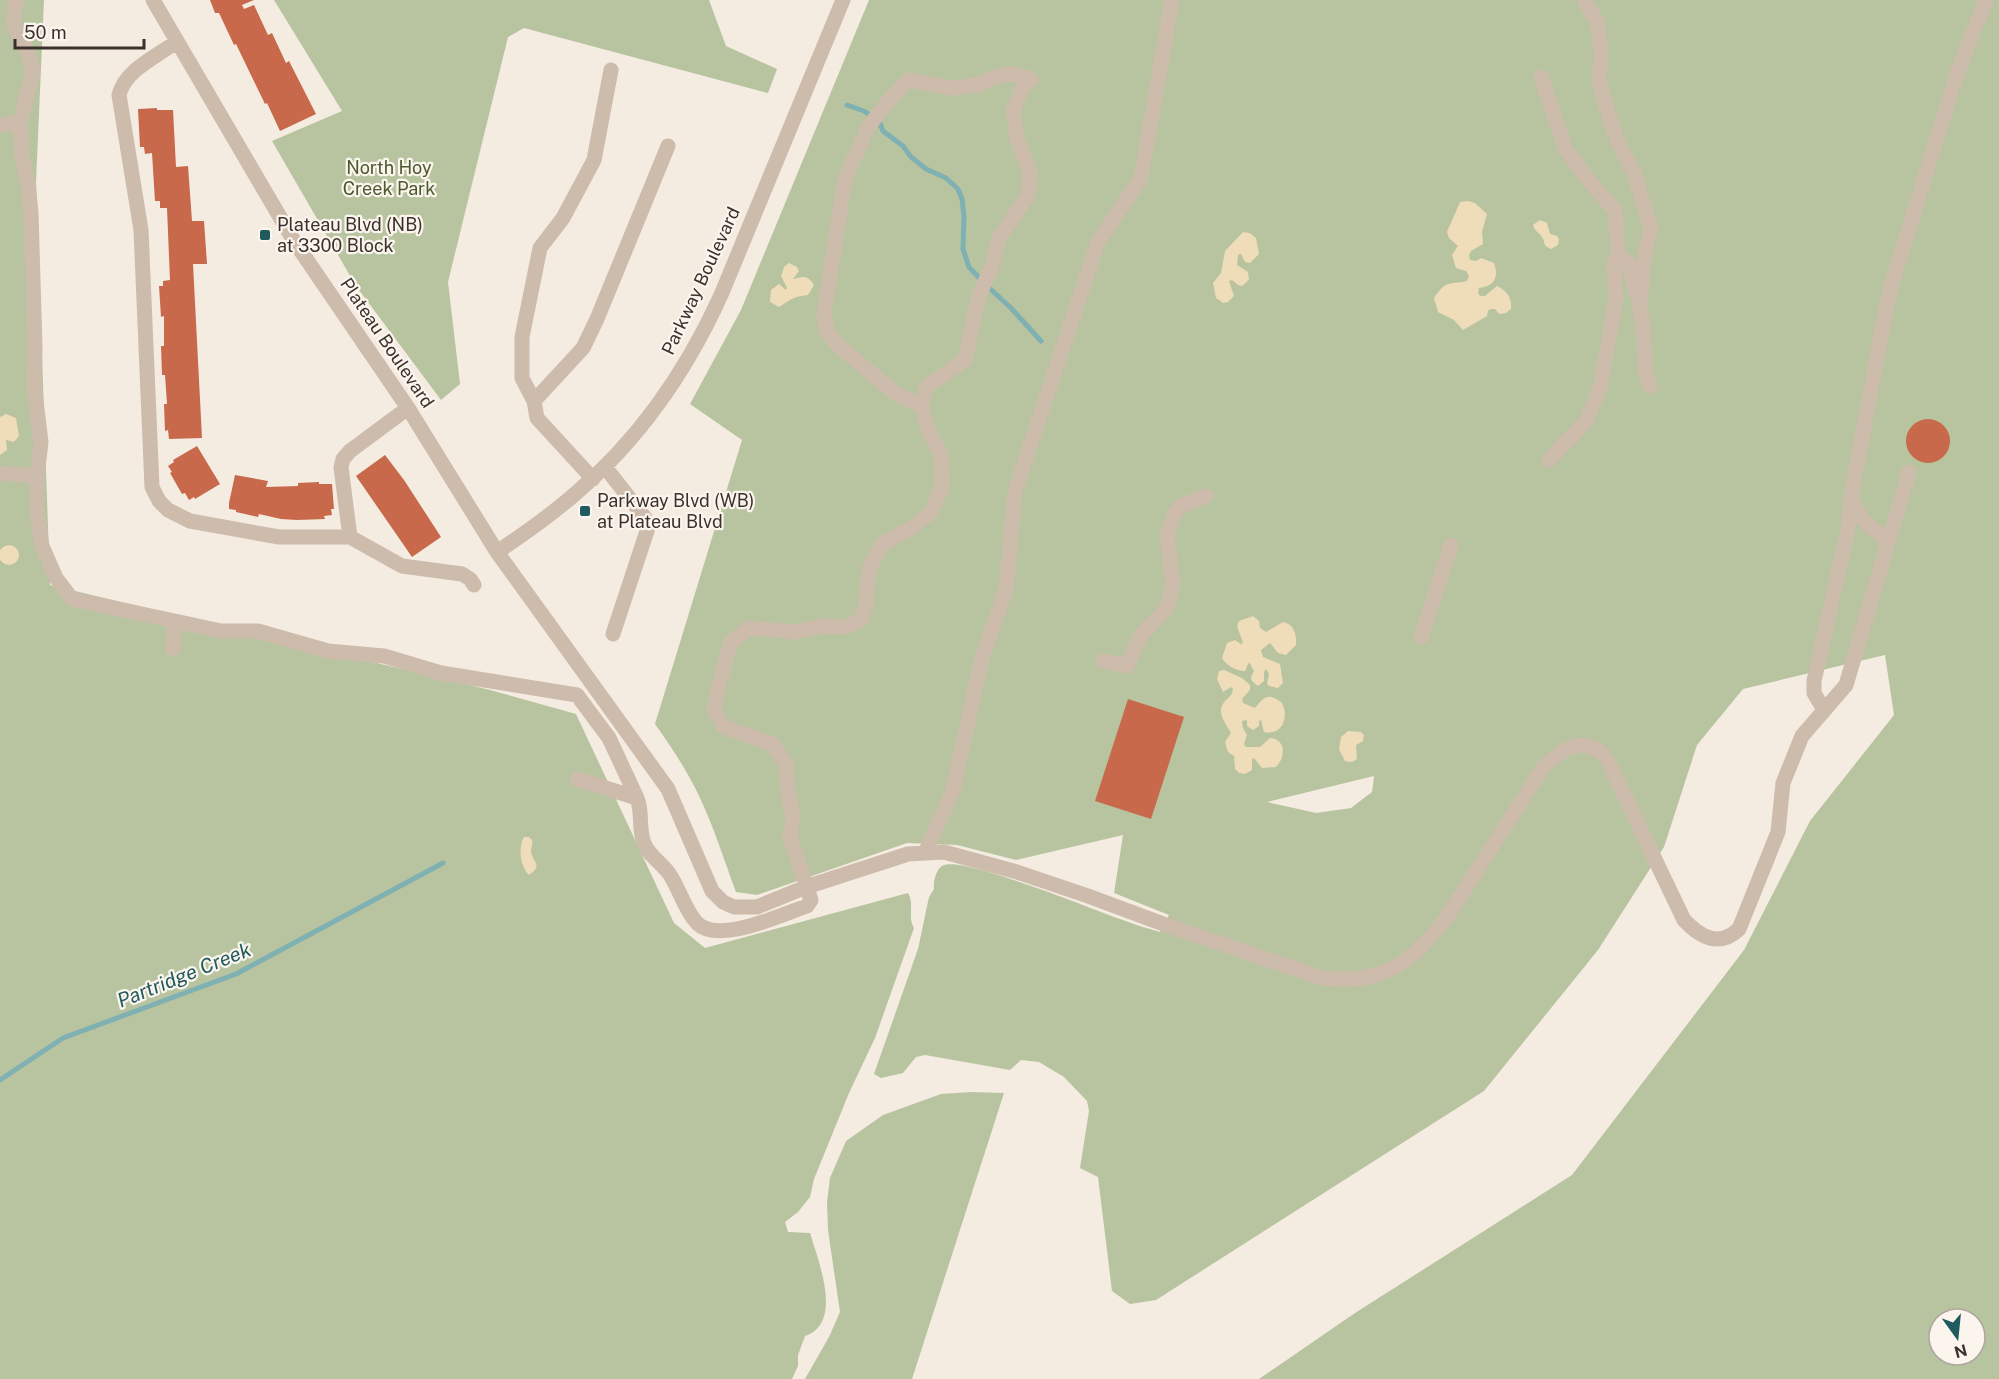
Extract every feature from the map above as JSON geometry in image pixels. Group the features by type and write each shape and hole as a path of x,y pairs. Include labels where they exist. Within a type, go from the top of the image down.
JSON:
{"street":[{"name":"Plateau Boulevard","path":"153,0 294,241 408,408 497,552 668,789 712,891 723,902 734,908 757,907 806,887 908,854 944,852 1017,872 1323,978 1358,979 1375,976 1391,970 1431,938 1447,917 1544,766 1557,755 1578,745 1599,749 1606,759 1684,920 1702,937 1732,936 1739,929 1778,832 1783,783 1802,736 1846,685 1909,472"},
{"name":"Parkway Boulevard","path":"497,552 593,479 638,431 662,400 704,331 843,0"},
{"path":"924,853 953,790 982,658 1006,590 1015,491 1098,242 1140,178 1172,0"},
{"path":"1584,0 1598,23 1601,54 1599,81 1608,113 1618,142 1634,173 1651,228 1644,258 1640,309"},
{"path":"1824,710 1814,693 1814,681 1848,529 1851,498 1889,294 1956,76 1986,0"},
{"path":"16,1 14,26 28,53 33,71 20,122 22,157 31,213 34,386 41,442 37,513 42,546 56,578 72,599 221,631 258,631 328,651 384,656 441,673 577,695 609,738 637,798 640,805 640,824 644,845 670,874 696,923 704,928 720,931 748,926 807,906 811,900 790,836 793,817 786,764 773,744 724,727 714,710 718,688 731,642 750,628 797,632 822,626 846,627 861,620 866,602 869,569 882,544 911,528 931,512 942,488 941,454 928,429 921,406 926,387 965,360 979,295 991,269 999,238 1028,195 1030,172 1017,139 1013,110 1023,86 1031,79 1013,74 994,77 978,85 952,88 909,80 868,127 845,179 824,313 827,332 838,345 895,393 921,406"},
{"path":"176,42 129,76 122,84 119,95 141,230 152,487 159,501 168,510 190,521 279,537 350,537 402,566 462,574 474,585"},
{"path":"593,479 537,418 534,401 522,378 522,337 540,248 562,218 594,160 611,70"},
{"path":"1541,77 1565,148 1588,181 1615,210 1618,255 1614,264 1616,300 1600,387 1586,421 1549,460"},
{"path":"0,125 20,122"},
{"path":"534,401 583,348 668,146"},
{"path":"1618,255 1629,264 1640,309 1643,324 1645,372 1650,386"},
{"path":"350,537 341,467 344,459 350,451 408,408"},
{"path":"605,467 645,518 647,531 613,634"},
{"path":"0,473 38,476"},
{"path":"1103,661 1127,666 1141,635 1166,609 1173,584 1167,536 1174,515 1180,506 1206,496"},
{"path":"1851,498 1862,519 1888,542"},
{"path":"1421,638 1451,545"},
{"path":"173,649 174,621"},
{"path":"577,779 637,798"}],"green space":[{"path":"0,0 44,0 36,182 50,585 490,690 576,714 674,923 705,948 908,893 914,928 875,1038 849,1093 814,1179 810,1197 798,1212 785,1222 788,1232 810,1233 822,1274 826,1305 817,1329 805,1336 798,1355 798,1366 792,1379 0,1379"},
{"name":"North Hoy Creek Park","path":"274,0 709,0 726,46 777,69 768,93 524,28 508,37 448,282 460,384 441,400 356,286 272,141 342,111"},
{"path":"869,0 1999,0 1999,1379 1259,1379 1355,1313 1572,1175 1744,950 1810,821 1894,715 1885,655 1743,689 1697,745 1664,847 1598,950 1484,1091 1156,1300 1130,1304 1112,1291 1098,1177 1080,1168 1089,1111 1087,1101 1064,1077 1039,1062 1021,1060 1010,1070 925,1055 916,1057 903,1073 881,1078 874,1074 918,949 936,876 944,865 956,865 1002,876 1160,932 1169,915 1114,893 1123,835 1016,860 957,845 907,843 757,895 736,892 699,796 673,750 655,724 742,440 690,404 741,310","holes":["1374,776 1372,792 1351,808 1316,813 1267,802"]},
{"path":"1004,1093 912,1379 805,1379 829,1337 840,1312 828,1230 827,1202 830,1178 846,1141 883,1115 941,1094"}],"sand":[{"path":"1460,202 1475,203 1487,214 1482,232 1483,244 1471,251 1470,260 1476,261 1481,258 1494,263 1496,273 1492,283 1479,288 1478,293 1480,296 1485,296 1497,286 1508,295 1511,309 1499,314 1495,309 1490,309 1487,316 1463,330 1454,320 1438,312 1434,298 1445,285 1467,281 1469,276 1466,271 1456,268 1452,255 1458,246 1449,238 1447,232"},
{"path":"1540,220 1547,223 1550,234 1559,239 1558,245 1551,249 1546,246 1533,225"},
{"path":"1243,232 1250,233 1256,238 1259,254 1250,263 1245,262 1241,254 1238,255 1237,265 1248,272 1249,280 1242,286 1232,280 1229,281 1234,296 1228,302 1223,303 1216,298 1213,283 1221,273 1225,251"},
{"path":"789,263 797,267 799,271 793,279 807,278 814,285 808,295 790,300 779,307 770,302 771,290 779,284 786,290 781,276 784,267"},
{"path":"6,414 16,418 19,436 14,442 6,440 7,450 0,455 0,417"},
{"path":"5,545 13,545 19,551 19,559 13,565 5,565 -1,559 -1,551"},
{"path":"1253,616 1259,621 1260,628 1266,632 1283,622 1290,625 1295,634 1296,645 1286,655 1278,653 1270,643 1261,650 1263,657 1280,664 1283,683 1278,688 1267,684 1269,674 1266,669 1264,681 1258,686 1252,681 1254,671 1249,662 1245,671 1242,671 1232,667 1222,658 1227,643 1235,640 1243,643 1237,626 1239,621"},
{"path":"1224,670 1242,678 1250,685 1250,690 1242,699 1243,703 1255,708 1264,699 1270,697 1282,703 1285,714 1283,724 1276,731 1264,732 1261,720 1259,726 1253,730 1247,726 1247,720 1242,721 1247,735 1244,744 1246,747 1260,747 1270,738 1282,745 1282,758 1276,767 1262,768 1254,758 1252,759 1252,770 1245,774 1235,769 1234,756 1228,752 1225,742 1231,733 1221,714 1222,705 1233,689 1231,687 1223,692 1217,679 1219,671"},
{"path":"1348,731 1361,732 1364,735 1363,741 1356,745 1357,759 1352,762 1345,761 1339,749 1341,737"},
{"path":"524,837 532,840 531,851 536,863 536,869 529,875 521,856"}],"building":[{"path":"210,0 254,0 242,5 244,9 254,5 268,35 272,33 286,63 289,61 316,114 280,131 236,44 234,45 219,13 215,13"},
{"path":"157,108 157,110 173,110 176,167 188,166 192,221 204,221 207,264 193,264 202,438 169,439 168,430 165,431 164,404 167,404 165,375 162,375 161,346 164,346 164,316 161,317 159,286 163,286 163,281 170,280 167,208 160,208 160,201 155,201 152,153 145,154 144,147 140,147 138,109"},
{"path":"1928,419 1943,426 1950,441 1943,456 1928,463 1913,456 1906,441 1913,426"},
{"path":"197,446 220,484 195,499 194,497 189,500 185,493 182,494 168,466 174,462 173,460"},
{"path":"385,455 441,537 412,557 356,476"},
{"path":"235,475 268,481 266,487 298,486 298,483 319,482 319,484 332,484 334,509 331,509 332,515 324,516 325,519 297,520 259,514 258,517 236,512 236,510 229,509"},
{"path":"1128,699 1184,717 1151,819 1095,801"}],"waterway":[{"path":"847,105 864,111 879,121 883,131 903,146 911,157 926,169 946,178 958,189 964,216 963,249 969,267 1041,341"},
{"name":"Partridge Creek","path":"0,1080 63,1038 236,974 443,863"}],"place":[{"name":"Plateau Blvd (NB) at 3300 Block","path":"265,235"},
{"name":"Parkway Blvd (WB) at Plateau Blvd","path":"585,511"}]}
